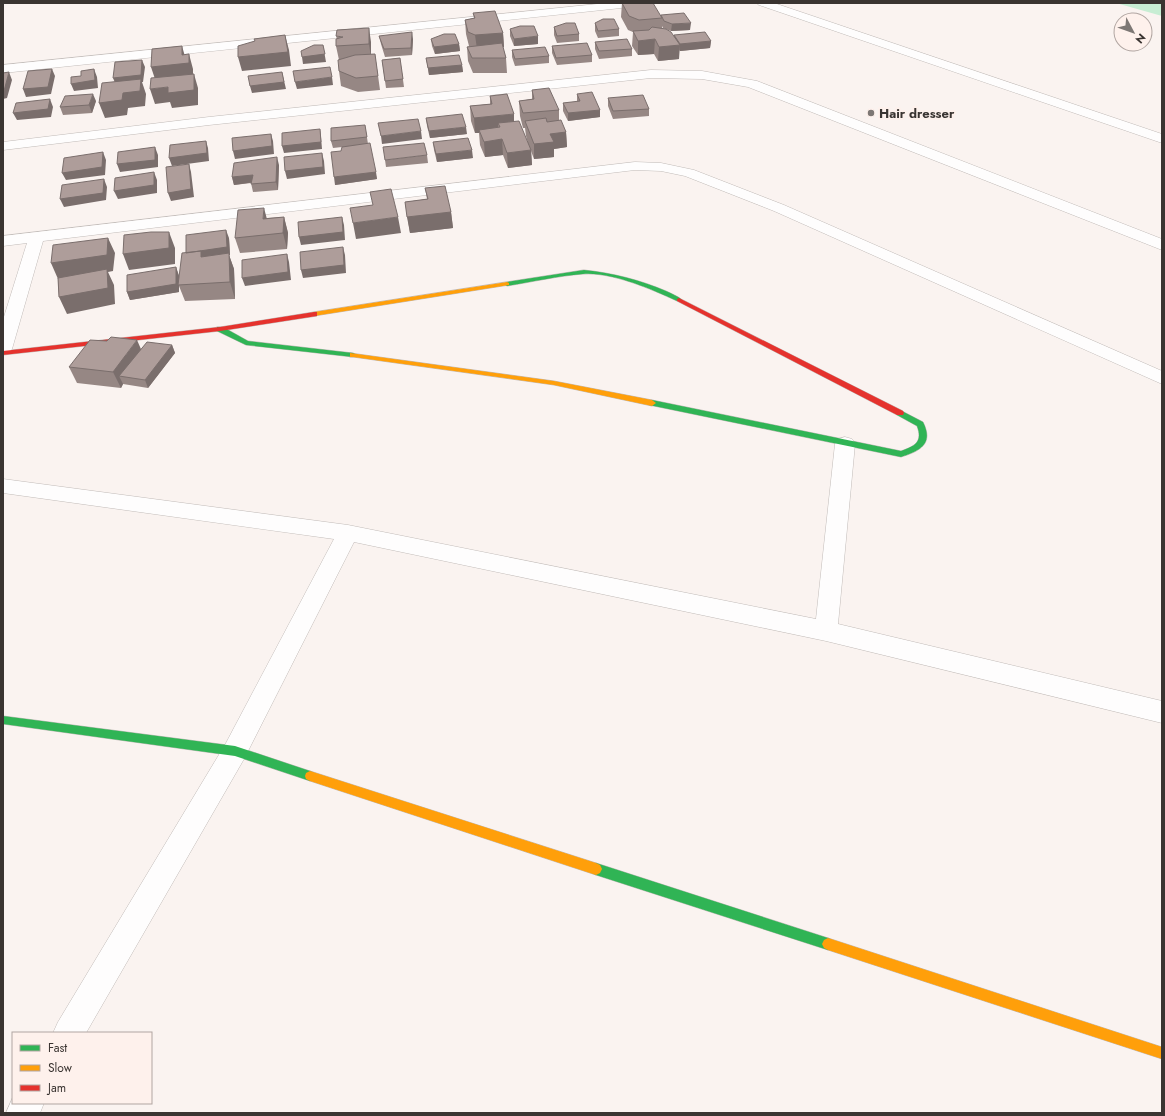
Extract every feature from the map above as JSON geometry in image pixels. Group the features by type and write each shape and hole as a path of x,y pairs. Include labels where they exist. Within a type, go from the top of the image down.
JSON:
{"street":[{"path":"3,69 640,3"},
{"path":"763,3 1162,139"},
{"path":"3,146 209,121 651,74 699,73 716,75 752,84 1162,245"},
{"path":"3,241 635,166 661,167 704,178 779,208 1162,378"},
{"path":"3,349 36,236"},
{"path":"3,353 220,329 584,272 609,274 638,281 671,296 920,424 924,431 924,439 914,450 901,454 845,444 554,383 385,359 246,343 220,329"},
{"path":"826,631 845,444"},
{"path":"3,486 348,533 826,631 1162,712"},
{"path":"70,1032 235,751 348,533"},
{"path":"3,720 235,751 1162,1053"},
{"path":"22,1113 27,1104"}],"green space":[{"path":"1116,3 1162,3 1162,16 1153,13 1153,12 1148,12"}],"building":[{"path":"622,3 653,3 662,18 639,20 629,16"},
{"path":"495,11 503,33 475,35 468,32 465,20 475,18 473,13"},
{"path":"684,13 691,23 672,24 664,21 661,15"},
{"path":"603,19 614,19 619,29 598,31 595,23"},
{"path":"566,23 575,23 579,34 557,36 554,27"},
{"path":"520,26 534,26 538,36 514,39 510,29"},
{"path":"652,27 666,29 671,32 680,45 659,47 655,39 638,41 633,31 649,30"},
{"path":"369,28 369,44 336,46 336,39 343,37 336,36 337,30"},
{"path":"412,32 411,48 384,49 379,36"},
{"path":"705,32 711,41 680,44 674,35"},
{"path":"444,34 455,34 459,44 434,47 431,39"},
{"path":"285,35 288,52 238,57 238,46 255,41 254,39"},
{"path":"627,39 632,49 599,51 595,42"},
{"path":"502,43 506,58 472,58 467,47"},
{"path":"587,43 592,55 556,58 552,46"},
{"path":"314,45 323,45 325,54 302,57 301,51"},
{"path":"182,46 182,55 189,54 189,63 151,67 152,49"},
{"path":"545,47 549,56 515,59 512,50"},
{"path":"375,54 378,76 356,78 339,71 338,60 355,55"},
{"path":"459,55 462,65 428,68 426,58"},
{"path":"400,58 403,79 385,81 382,60"},
{"path":"142,60 141,75 113,78 115,62"},
{"path":"330,67 332,77 295,82 293,71"},
{"path":"52,69 48,87 23,89 28,71"},
{"path":"94,69 95,80 71,84 71,77 81,76 81,71"},
{"path":"9,72 4,91 3,91 3,73"},
{"path":"282,72 284,82 250,86 248,76"},
{"path":"194,74 194,90 168,93 168,87 150,89 151,78"},
{"path":"141,79 140,91 123,93 122,100 99,103 102,83"},
{"path":"549,88 559,110 523,113 519,101 534,99 532,90"},
{"path":"592,92 600,110 568,113 563,103 580,101 577,94"},
{"path":"93,94 89,105 60,107 65,96"},
{"path":"507,94 514,114 474,118 470,106 492,104 490,96"},
{"path":"643,95 649,109 613,111 608,98"},
{"path":"50,99 48,109 13,113 16,103"},
{"path":"462,114 466,127 429,131 426,118"},
{"path":"546,118 547,122 561,120 566,132 550,134 554,142 534,144 525,121"},
{"path":"418,119 421,131 381,136 378,123"},
{"path":"519,121 531,150 507,153 502,139 484,142 479,130 500,127 498,123"},
{"path":"365,125 367,137 331,141 331,128"},
{"path":"320,129 321,142 282,146 282,133"},
{"path":"271,134 272,146 233,151 232,138"},
{"path":"468,138 472,150 436,154 433,142"},
{"path":"206,141 207,153 169,158 170,145"},
{"path":"370,143 376,172 334,177 331,152 341,151 342,147"},
{"path":"424,143 427,155 385,160 383,147"},
{"path":"155,147 155,160 117,164 118,152"},
{"path":"103,152 102,167 62,173 64,158"},
{"path":"322,153 323,167 285,171 284,157"},
{"path":"277,157 276,182 251,184 253,175 232,177 234,163"},
{"path":"189,164 191,189 168,193 166,167"},
{"path":"154,172 154,185 114,191 115,178"},
{"path":"104,179 103,193 60,199 62,185"},
{"path":"445,186 451,212 407,217 405,202 428,199 425,188"},
{"path":"391,189 398,217 353,223 350,208 373,205 370,192"},
{"path":"264,208 263,219 284,217 283,233 235,238 238,210"},
{"path":"342,217 343,232 299,237 298,222"},
{"path":"226,230 227,247 186,253 186,235"},
{"path":"169,232 169,248 123,254 124,235"},
{"path":"108,238 107,255 51,263 53,245"},
{"path":"343,247 344,265 301,270 300,252"},
{"path":"201,251 201,257 229,253 230,282 178,285 182,253"},
{"path":"287,254 288,272 242,278 242,260"},
{"path":"176,267 176,284 127,292 127,275"},
{"path":"107,269 108,288 59,297 58,278"},
{"path":"111,337 137,340 113,372 69,367 90,340 107,341"},
{"path":"147,342 172,345 145,380 119,376"}],"traffic: fast":[{"path":"507,284 584,272 597,273 633,281 679,300"},
{"path":"220,329 246,343 353,355"},
{"path":"652,403 901,454 917,447 922,441 923,436 920,424 900,413"},
{"path":"3,720 235,751 310,776"},
{"path":"596,869 828,944"}],"traffic: slow":[{"path":"314,314 507,284"},
{"path":"353,355 554,383 652,403"},
{"path":"310,776 596,869"},
{"path":"828,944 1162,1053"}],"traffic: jam":[{"path":"679,300 900,413"},
{"path":"3,353 220,329 314,314"}],"place":[{"name":"Hair dresser","path":"871,113"}]}
